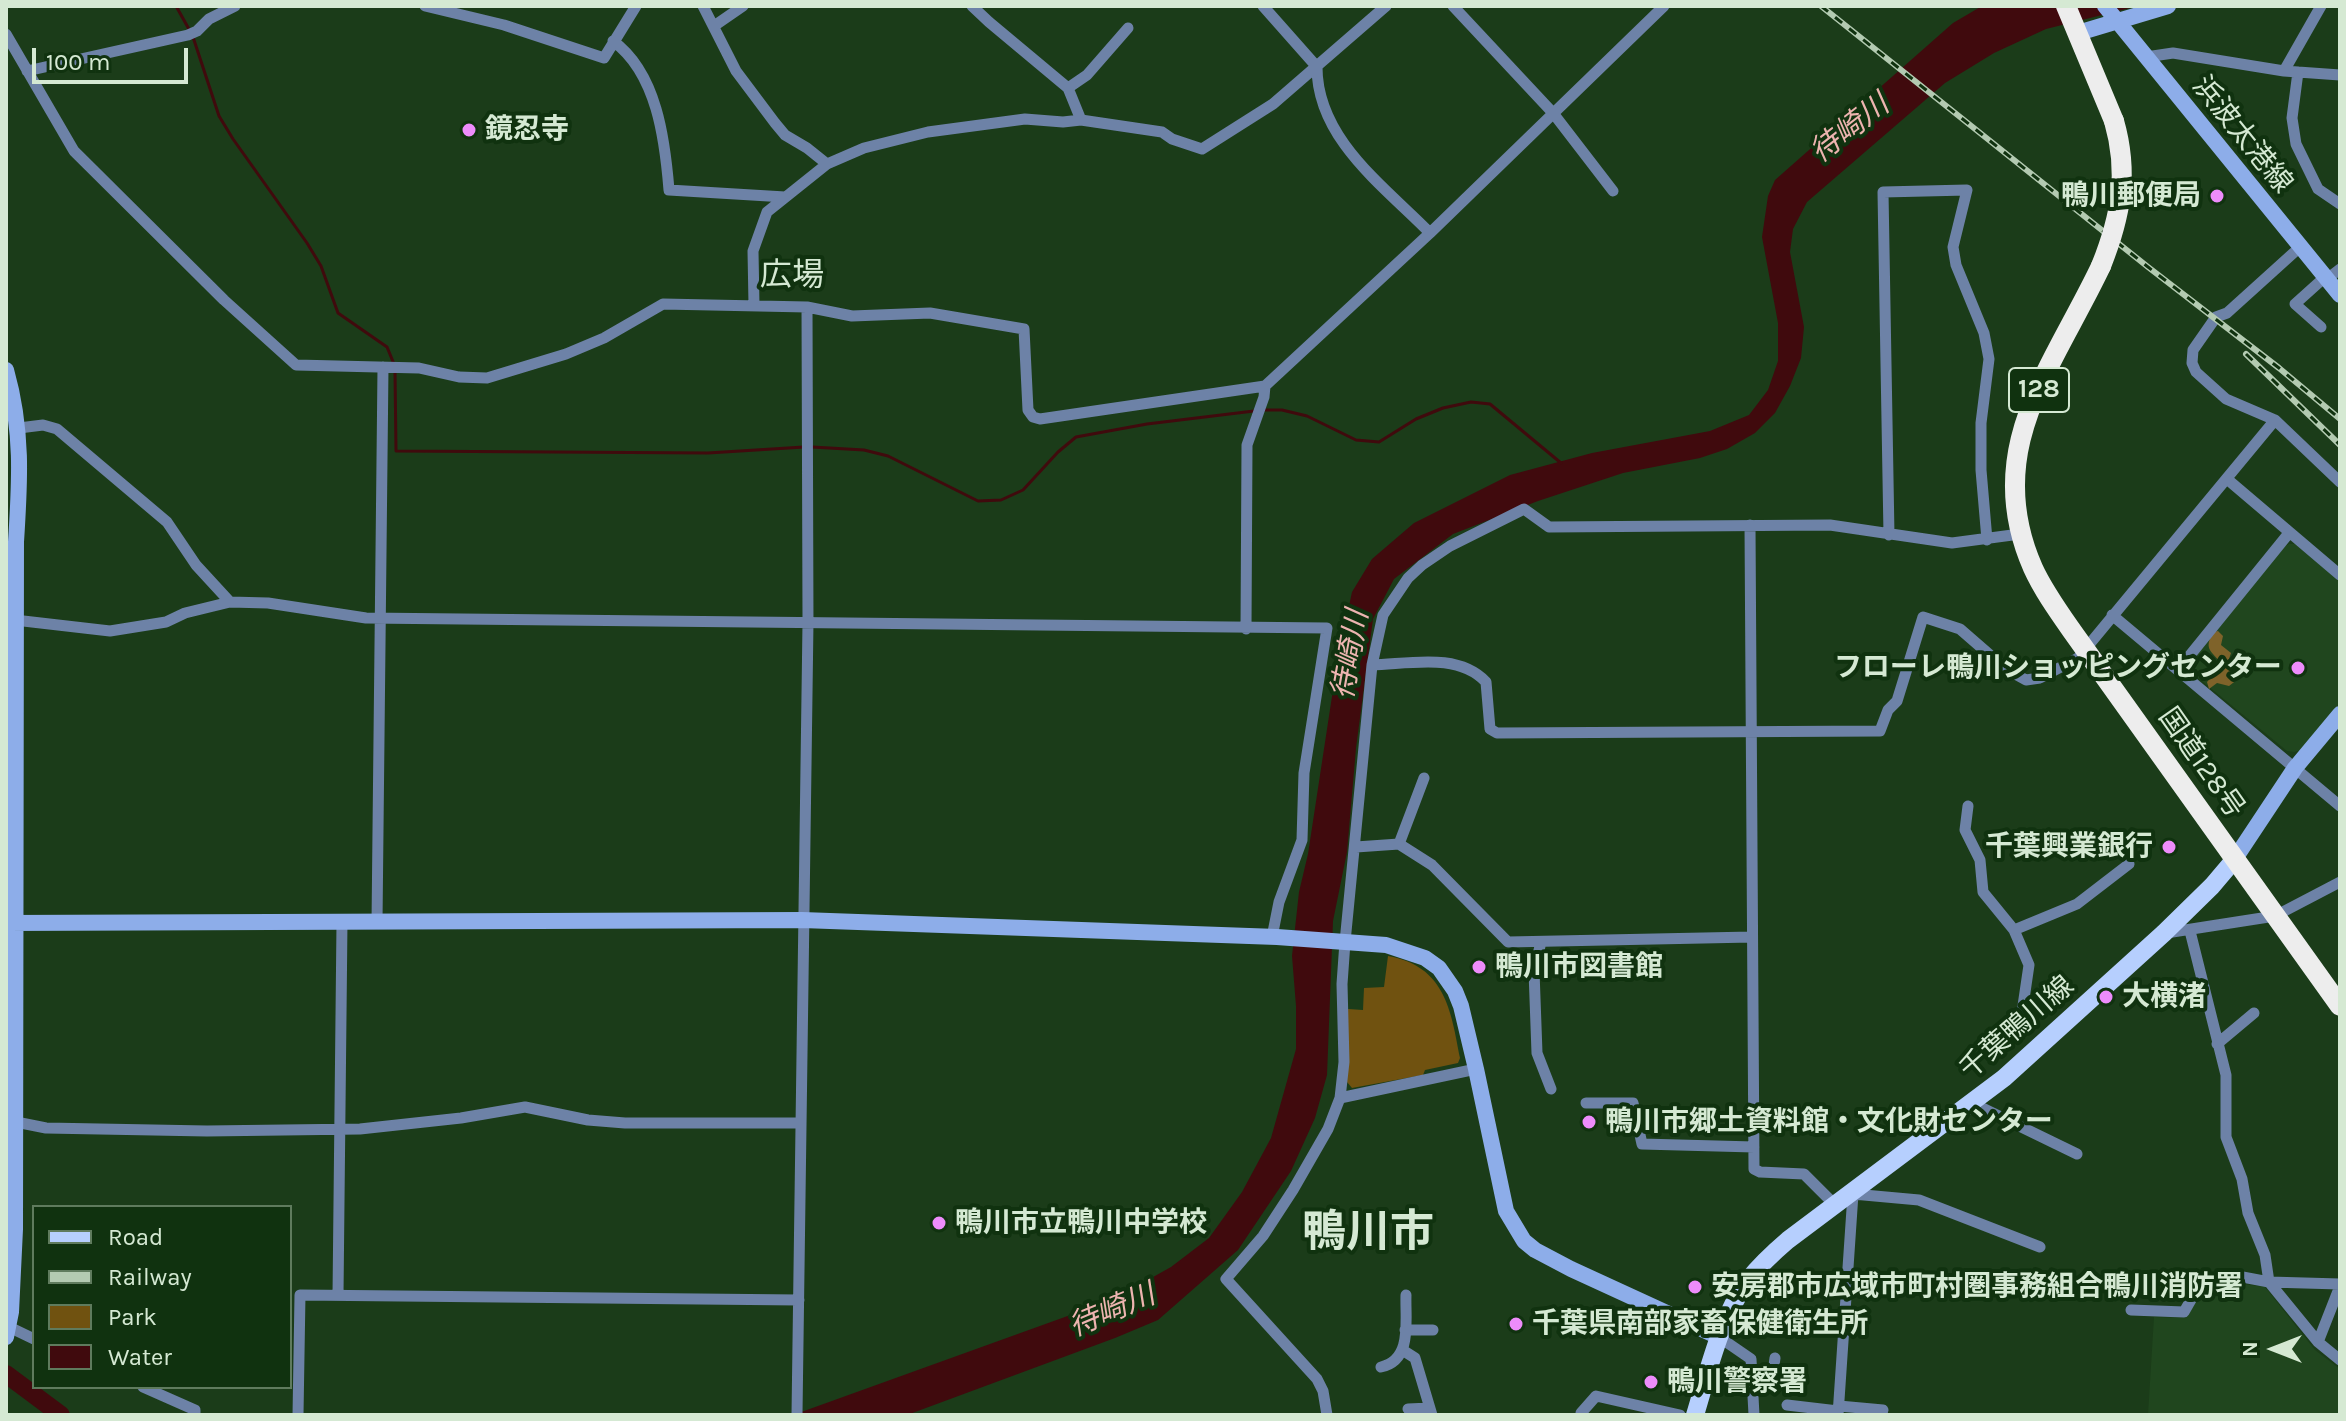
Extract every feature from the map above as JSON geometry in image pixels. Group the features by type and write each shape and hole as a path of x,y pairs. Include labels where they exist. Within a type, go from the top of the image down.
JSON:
{"highway":[{"name":"国道128号","path":"2072,21 2114,121 2122,157 2123,194 2118,221 2101,266 2023,426 2013,478 2020,534 2035,572 2086,650 2340,1006"}],"main road":[{"name":"千葉鴨川線","path":"1695,1415 1719,1337 1736,1301 1756,1271 1788,1240 1972,1103 2043,1044 2164,933 2234,860"}],"street":[{"path":"27,71 192,33 209,19 235,6"},
{"path":"425,6 504,25 604,58 636,6"},
{"path":"703,6 736,71 775,123 785,135 827,164"},
{"path":"714,26 743,6"},
{"path":"972,6 1068,88 1081,120"},
{"path":"1263,6 1317,67 1317,86 1330,122 1346,149 1430,233"},
{"path":"754,305 753,251 767,212 827,164 864,148 928,132 1025,119 1081,120 1162,132 1172,139 1202,149 1273,104 1386,6"},
{"path":"1453,6 1553,113 1613,191"},
{"path":"1246,629 1247,445 1265,391 1664,6"},
{"path":"2072,21 2168,6"},
{"path":"2284,71 2321,6"},
{"name":"浜波太港線","path":"2110,13 2300,247 2330,275 2340,295"},
{"path":"1068,88 1087,75 1128,28"},
{"path":"6,34 74,151 296,365 419,368 459,377 487,378 604,338 663,304 754,305 807,307 852,316 930,313 1024,329 1028,410 1033,417 1040,419 1265,391"},
{"path":"613,41 627,51 644,80 660,121 669,190 785,197"},
{"path":"2146,57 2173,53 2284,71 2340,75"},
{"path":"2298,72 2292,118 2296,144 2318,189 2340,204"},
{"path":"1889,535 1883,192 1967,190 1953,247 1956,265 1984,333 1989,359 1981,423 1981,470 1987,540"},
{"path":"2300,247 2227,313 2216,317 2193,350 2192,363 2202,379 2235,404 2275,420 2340,482"},
{"path":"2321,327 2295,304 2330,275"},
{"path":"797,1415 808,622 807,307"},
{"path":"377,923 379,617 390,367"},
{"path":"6,370 19,428 21,478 11,619 12,1110 7,1332 32,1338"},
{"path":"1372,665 1449,662 1466,667 1486,682 1488,722 1490,729 1497,733 1880,731 1888,710 1897,701 1923,617 1960,629 2006,669 2026,680 2040,678 2078,658 2275,420"},
{"path":"19,428 43,425 57,429 167,522 196,565 230,602"},
{"path":"2227,479 2340,575"},
{"path":"1327,1415 1323,1391 1317,1379 1226,1279 1263,1236 1293,1190 1328,1129 1340,1098 1344,1062 1344,942 1372,665 1383,615 1408,578 1450,546 1524,509 1549,527 1830,525 1952,543 2020,534"},
{"path":"1750,525 1754,1169 1804,1174 1836,1206"},
{"path":"2178,670 2289,533"},
{"path":"11,619 110,631 166,622 185,613 230,602 268,603 366,618 1327,628 1304,773 1302,840 1279,902 1274,937"},
{"path":"2112,615 2340,806"},
{"path":"2234,860 2295,768 2340,714"},
{"path":"1399,844 1424,778"},
{"path":"1968,806 1965,830 1980,860 1983,892 2014,930 2029,965 2020,1026"},
{"path":"1356,847 1399,844 1432,865 1502,939 1514,944 1752,937"},
{"path":"2014,930 2077,904 2129,864"},
{"path":"2164,933 2275,916 2340,882"},
{"path":"12,923 802,920 1274,937 1386,945 1405,950 1439,968 1455,991 1476,1069 1506,1211 1524,1241 1571,1269 1719,1337 1751,1359 1754,1415"},
{"path":"338,1295 342,922"},
{"path":"2190,931 2228,1087 2225,1129 2242,1179 2248,1213 2265,1255 2269,1282 2318,1342 2340,1360"},
{"path":"1541,942 1534,971 1537,1053 1551,1089"},
{"path":"2217,1044 2254,1013"},
{"path":"1340,1098 1476,1069"},
{"path":"1586,1103 1633,1103 1642,1144 1754,1147"},
{"path":"1972,1103 2077,1154"},
{"path":"12,1110 46,1128 340,1130 461,1118 525,1107 588,1120 625,1123 801,1123"},
{"path":"1838,1411 1853,1194 1919,1200 2040,1247"},
{"path":"2131,1310 2184,1312 2200,1284 2232,1275 2269,1282 2340,1285 2318,1342"},
{"path":"298,1415 300,1295 799,1300"},
{"path":"1381,1367 1391,1365 1404,1351 1406,1295"},
{"path":"1405,1330 1433,1330"},
{"path":"1404,1351 1415,1358 1431,1412 1408,1409"},
{"path":"1753,1381 1772,1380 1775,1358"},
{"path":"148,1389 195,1410 195,1415"},
{"path":"1581,1413 1596,1396 1680,1415"},
{"path":"1787,1405 1838,1411 1883,1410"}],"shaded area":[{"name":"フローレ鴨川ショッピングセンター","path":"2295,544 2340,581 2340,704 2302,750 2294,752 2287,751 2191,672 2191,662 2281,548"},
{"path":"2218,631 2223,636 2221,645 2231,653 2227,665 2238,679 2229,686 2217,683 2209,689 2207,682 2222,665 2209,647 2213,632"},
{"path":"2220,1281 2265,1287 2315,1350 2340,1369 2340,1415 2148,1415 2154,1317 2186,1318 2199,1290"}],"green space":[{"path":"1388,956 1422,969 1433,980 1448,1007 1460,1058 1458,1063 1425,1070 1423,1075 1352,1088 1347,1082 1348,1009 1363,1010 1364,988 1384,987"}],"water":[{"path":"1982,6 2138,6 2046,29 1994,53 1945,83 1807,202 1793,229 1790,252 1804,327 1801,358 1775,413 1755,433 1727,449 1700,458 1623,473 1453,534 1394,579 1373,619 1356,748 1347,852 1333,921 1327,1075 1315,1118 1291,1171 1238,1250 1158,1320 1115,1338 907,1415 793,1415 1112,1300 1171,1267 1209,1238 1242,1192 1271,1138 1296,1049 1292,956 1299,892 1308,854 1338,657 1352,592 1372,559 1414,523 1510,475 1592,453 1710,431 1749,415 1768,390 1778,361 1778,323 1762,237 1768,196 1775,180 1953,23"}],"waterway":[{"path":"176,6 190,31"},
{"path":"193,37 219,116 321,266 338,313 387,347 394,364"},
{"path":"395,371 396,451 708,453 804,447"},
{"path":"1262,410 1282,410 1307,416 1356,440 1379,442 1416,419 1443,408 1471,402 1490,404 1561,463"},
{"path":"812,447 864,450 888,456 978,501 1001,500 1023,490 1076,437 1147,424 1254,411"},
{"name":"待崎川","path":"6,1374 61,1415"}],"railway":[{"path":"1821,6 2340,419"},
{"path":"2246,354 2340,445"}],"place":[{"name":"鏡忍寺","path":"469,130"},
{"name":"鴨川郵便局","path":"2217,196"},
{"name":"フローレ鴨川ショッピングセンター","path":"2298,668"},
{"name":"千葉興業銀行","path":"2169,847"},
{"name":"鴨川市図書館","path":"1479,967"},
{"name":"大横渚","path":"2106,997"},
{"name":"鴨川市郷土資料館・文化財センター","path":"1589,1122"},
{"name":"鴨川市立鴨川中学校","path":"939,1223"},
{"name":"安房郡市広域市町村圏事務組合鴨川消防署","path":"1695,1287"},
{"name":"千葉県南部家畜保健衛生所","path":"1516,1324"},
{"name":"鴨川警察署","path":"1651,1382"}],"district":[{"name":"広場","path":"792,276"},
{"name":"鴨川市","path":"1368,1233"}]}
